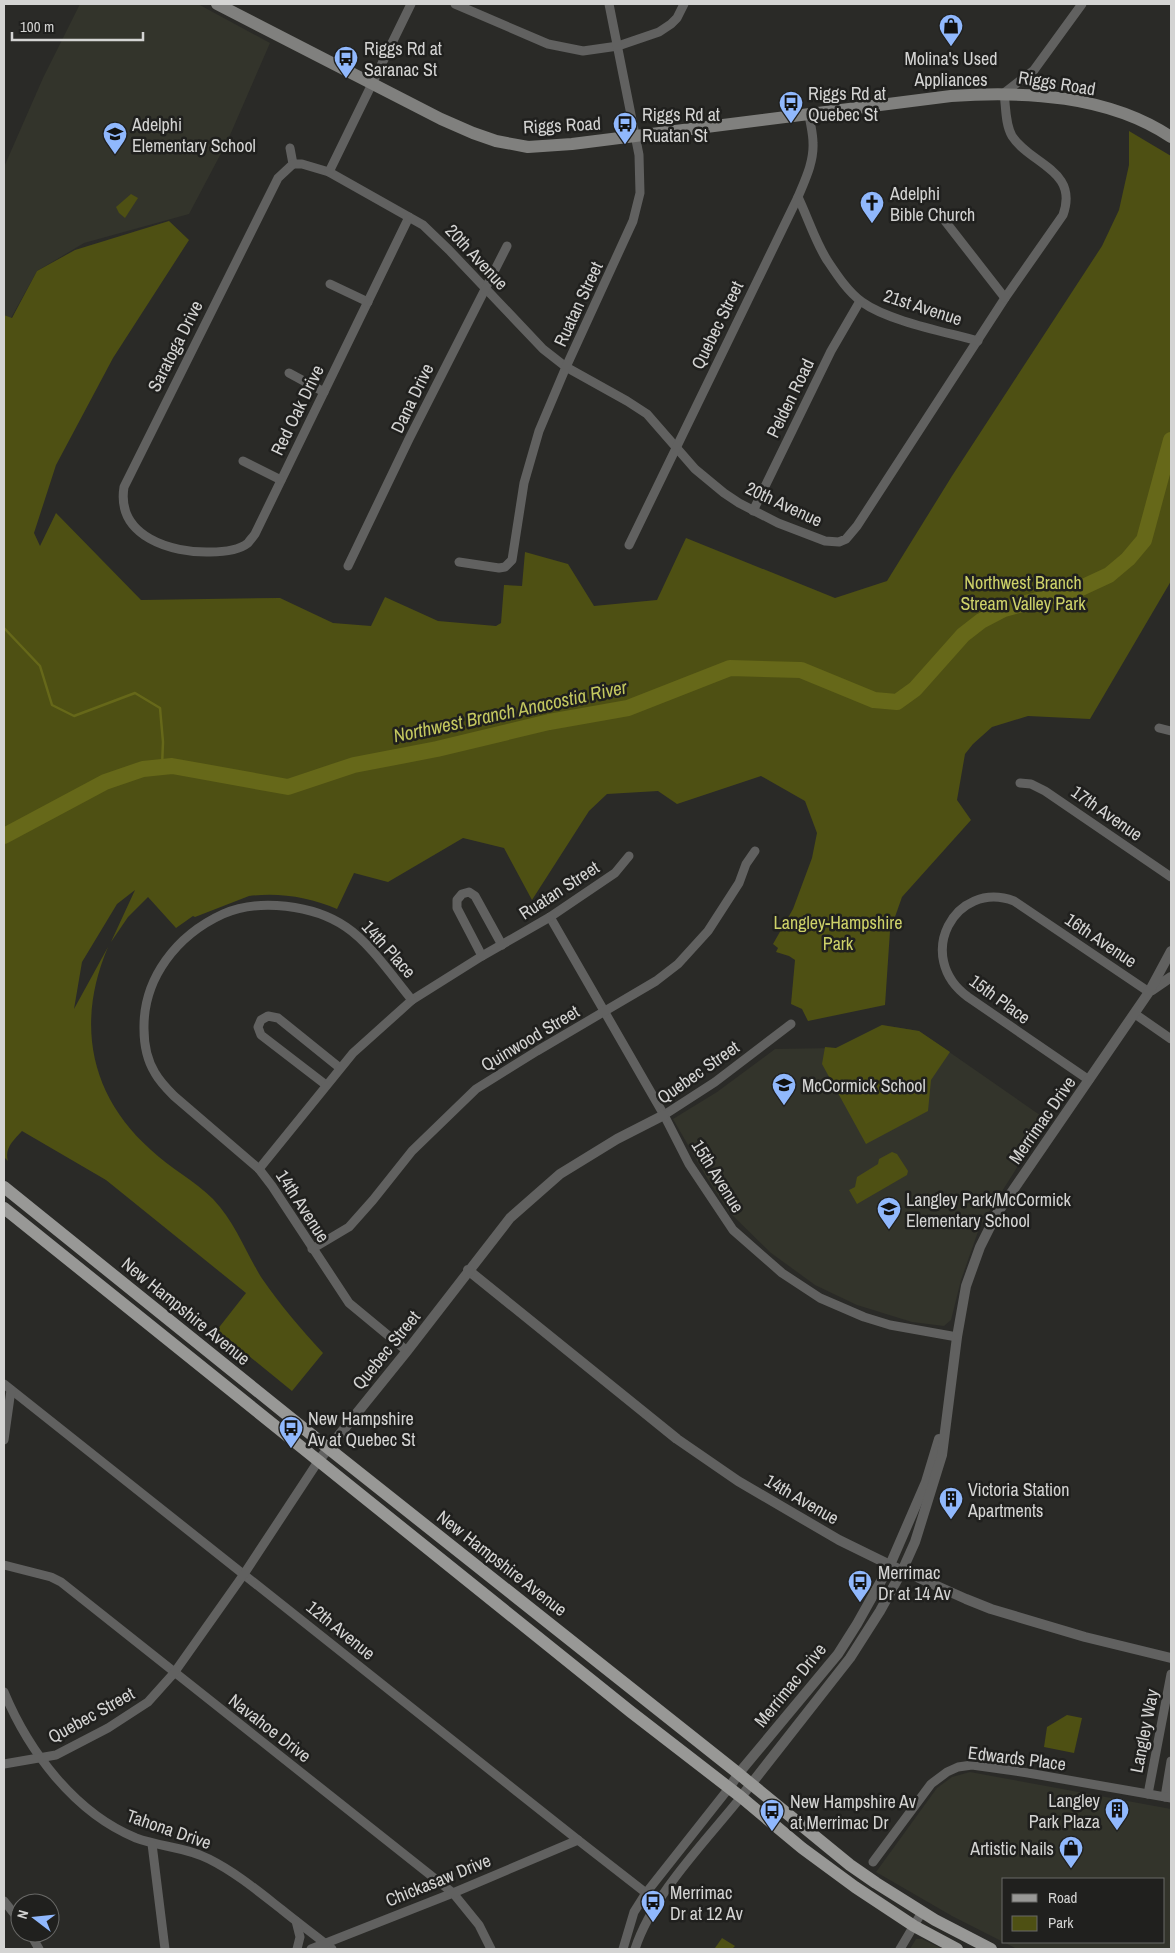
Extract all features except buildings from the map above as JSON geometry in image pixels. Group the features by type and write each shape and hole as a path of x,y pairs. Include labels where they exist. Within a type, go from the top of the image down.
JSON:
{"main road":[{"name":"Riggs Road","path":"218,4 441,119 496,141 540,147 952,96 1004,93 1031,95 1087,104 1137,119 1171,137"},
{"name":"New Hampshire Avenue","path":"4,1187 328,1448 739,1773 850,1865 922,1912 991,1949"},
{"name":"New Hampshire Avenue","path":"4,1208 631,1712 741,1797 802,1848 914,1926 957,1949"}],"street":[{"path":"329,172 412,4"},
{"path":"455,4 560,47 583,51 618,46 646,38 678,18 684,4"},
{"name":"Ruatan Street","path":"459,562 499,568 505,567 512,560 530,459 547,410 624,244 638,207 640,172 636,136 609,4"},
{"path":"1004,93 1034,70 1082,4"},
{"name":"20th Avenue","path":"293,164 302,164 329,172 409,217 431,232 543,350 566,367 641,409 695,468 724,494 753,511 815,538 839,542 846,539 858,526 1005,298 1058,223 1066,207 1067,198 1060,178 1020,145 1012,136 1004,93"},
{"name":"Quebec Street","path":"629,545 798,197 813,152 809,114"},
{"path":"290,148 293,164"},
{"name":"Saratoga Drive","path":"169,548 150,540 133,524 124,504 124,487 278,178 293,164"},
{"name":"21st Avenue","path":"798,197 827,259 843,283 860,301 873,309 894,317 978,341"},
{"name":"Red Oak Drive","path":"169,548 188,551 220,552 231,550 248,542 255,534 409,217"},
{"path":"945,221 1005,298"},
{"name":"Dana Drive","path":"348,566 507,246"},
{"path":"330,284 368,302"},
{"name":"Pelden Road","path":"753,511 831,351 860,301"},
{"path":"289,373 324,392"},
{"path":"243,460 281,480"},
{"path":"1159,728 1171,731"},
{"name":"17th Avenue","path":"1020,783 1031,784 1045,791 1171,877"},
{"name":"Quinwood Street","path":"312,1249 349,1226 374,1200 412,1151 476,1089 656,981 687,955 708,931 726,905 755,851"},
{"name":"Ruatan Street","path":"259,1169 353,1053 412,1000 482,956 550,917 615,873 629,856"},
{"path":"482,956 457,908 457,900 462,894 469,892 475,896 502,945"},
{"name":"15th Place","path":"1034,914 1006,898 986,897 966,905 954,919 944,936 941,955 943,965 950,980 960,992 1089,1080"},
{"name":"14th Place","path":"163,1085 154,1072 146,1053 144,1037 145,1010 150,988 161,966 176,948 204,925 224,914 244,908 279,906 308,910 334,919 359,937 412,1000"},
{"name":"16th Avenue","path":"1034,914 1150,992"},
{"name":"15th Avenue","path":"550,917 664,1115 689,1164 733,1230 782,1273 820,1298 864,1318 890,1325 957,1337"},
{"name":"Merrimac Drive","path":"635,1949 658,1900 850,1658 880,1611 902,1571 915,1542 942,1455 957,1337 966,1286 972,1265 996,1215 1150,992 1171,950"},
{"name":"Merrimac Drive","path":"1150,992 1171,976"},
{"path":"1135,1014 1171,1039"},
{"path":"326,1085 261,1035 258,1028 261,1020 268,1016 278,1018 340,1068"},
{"name":"Quebec Street","path":"4,1764 56,1755 108,1728 148,1702 174,1673 244,1574 319,1460 407,1351 510,1218 560,1174 617,1139 664,1115 715,1082 791,1024"},
{"name":"14th Avenue","path":"163,1085 259,1169 349,1303 407,1351"},
{"name":"14th Avenue","path":"468,1270 677,1439 731,1477 790,1512 890,1565 966,1600 1040,1625 1171,1658"},
{"path":"4,1440 7,1387"},
{"name":"12th Avenue","path":"7,1387 578,1840 646,1893 658,1900"},
{"name":"Merrimac Drive","path":"623,1949 634,1912 646,1893 739,1773 838,1654 890,1565 926,1482 946,1419"},
{"name":"Navahoe Drive","path":"4,1565 51,1577 61,1582 453,1893 480,1925 491,1949"},
{"name":"Langley Way","path":"1148,1794 1171,1674"},
{"name":"Tahona Drive","path":"4,1692 13,1714 40,1758 89,1810 107,1823 152,1844 176,1847 208,1858 244,1880 329,1946"},
{"name":"Langley Way","path":"1168,1797 1171,1761"},
{"name":"Edwards Place","path":"873,1862 931,1784 939,1776 958,1767 972,1765 1028,1773 1168,1797"},
{"name":"Chickasaw Drive","path":"311,1949 329,1946 578,1840"},
{"path":"152,1844 165,1949"},
{"path":"900,1949 922,1912"},
{"path":"296,1921 300,1937 297,1949"}],"shaded area":[{"name":"Adelphi Elementary School","path":"80,4 198,4 270,43 227,142 189,214 84,243 37,271 11,318 4,315 4,167 43,78"},
{"path":"882,1025 919,1031 1047,1120 980,1226 961,1280 951,1320 944,1326 912,1322 857,1305 815,1285 771,1253 729,1212 673,1119 717,1092 775,1049 836,1048"},
{"path":"970,1772 1171,1809 1171,1949 1017,1949 1005,1943 1165,1943 1165,1878 1002,1878 1002,1941 952,1916 876,1872 937,1788 952,1777"},
{"path":"916,1939 922,1939 942,1949 910,1949"}],"green space":[{"name":"Northwest Branch Stream Valley Park","path":"1129,131 1171,156 1171,581 1090,719 1028,716 992,727 965,754 957,800 971,820 902,897 890,931 885,1005 808,1021 802,1009 791,1004 795,960 776,952 778,948 773,944 793,909 812,858 817,833 805,801 761,776 677,804 658,791 607,794 589,811 532,900 504,848 463,838 388,882 354,873 337,909 316,901 294,896 249,896 195,917 193,916 176,928 148,897 128,917 111,942 135,890 117,904 82,962 74,1009 108,947 98,975 92,1003 91,1030 94,1056 102,1081 114,1106 130,1129 158,1157 206,1192 221,1208 268,1287 323,1353 292,1391 217,1330 246,1293 106,1180 22,1131 13,1141 7,1152 8,1161 4,1157 4,315 12,318 37,271 75,250 169,221 189,240 113,358 56,465 34,533 40,546 56,513 141,600 280,598 333,623 371,626 385,597 438,621 496,626 501,623 504,585 522,586 525,552 568,564 594,606 657,600 686,538 835,598 887,581 952,476 1102,246 1119,210 1129,165"},
{"path":"131,194 138,198 125,218 116,207"},
{"path":"882,1025 919,1031 950,1052 931,1080 928,1111 866,1144 822,1064 825,1047 836,1048"},
{"path":"892,1152 897,1154 908,1171 907,1175 857,1204 849,1190 855,1187 857,1177 878,1164 879,1159"},
{"path":"1067,1715 1082,1718 1074,1753 1044,1747 1047,1727"},
{"path":"722,1938 735,1946 732,1949 715,1948"}],"waterway":[{"name":"Northwest Branch Anacostia River","path":"4,836 105,782 143,769 172,766 288,787 354,765 437,749 549,722 628,708 730,668 801,670 874,700 897,702 915,689 963,635 981,621 1004,609 1081,588 1109,575 1128,559 1144,540 1171,440"},
{"path":"4,628 40,666 52,705 74,716 135,693 160,708 163,742 162,767"}],"place":[{"name":"Molina's Used Appliances","path":"951,47"},
{"name":"Riggs Rd at Saranac St","path":"346,79"},
{"name":"Riggs Rd at Quebec St","path":"791,124"},
{"name":"Riggs Rd at Ruatan St","path":"625,145"},
{"name":"Adelphi Elementary School","path":"115,155"},
{"name":"Adelphi Bible Church","path":"872,224"},
{"name":"McCormick School","path":"784,1106"},
{"name":"Langley Park/McCormick Elementary School","path":"889,1230"},
{"name":"New Hampshire Av at Quebec St","path":"291,1449"},
{"name":"Victoria Station Apartments","path":"951,1520"},
{"name":"Merrimac Dr at 14 Av","path":"860,1603"},
{"name":"Langley Park Plaza","path":"1117,1831"},
{"name":"New Hampshire Av at Merrimac Dr","path":"772,1832"},
{"name":"Artistic Nails","path":"1071,1869"},
{"name":"Merrimac Dr at 12 Av","path":"653,1923"}],"park label":[{"name":"Langley-Hampshire Park","path":"838,932"}]}
